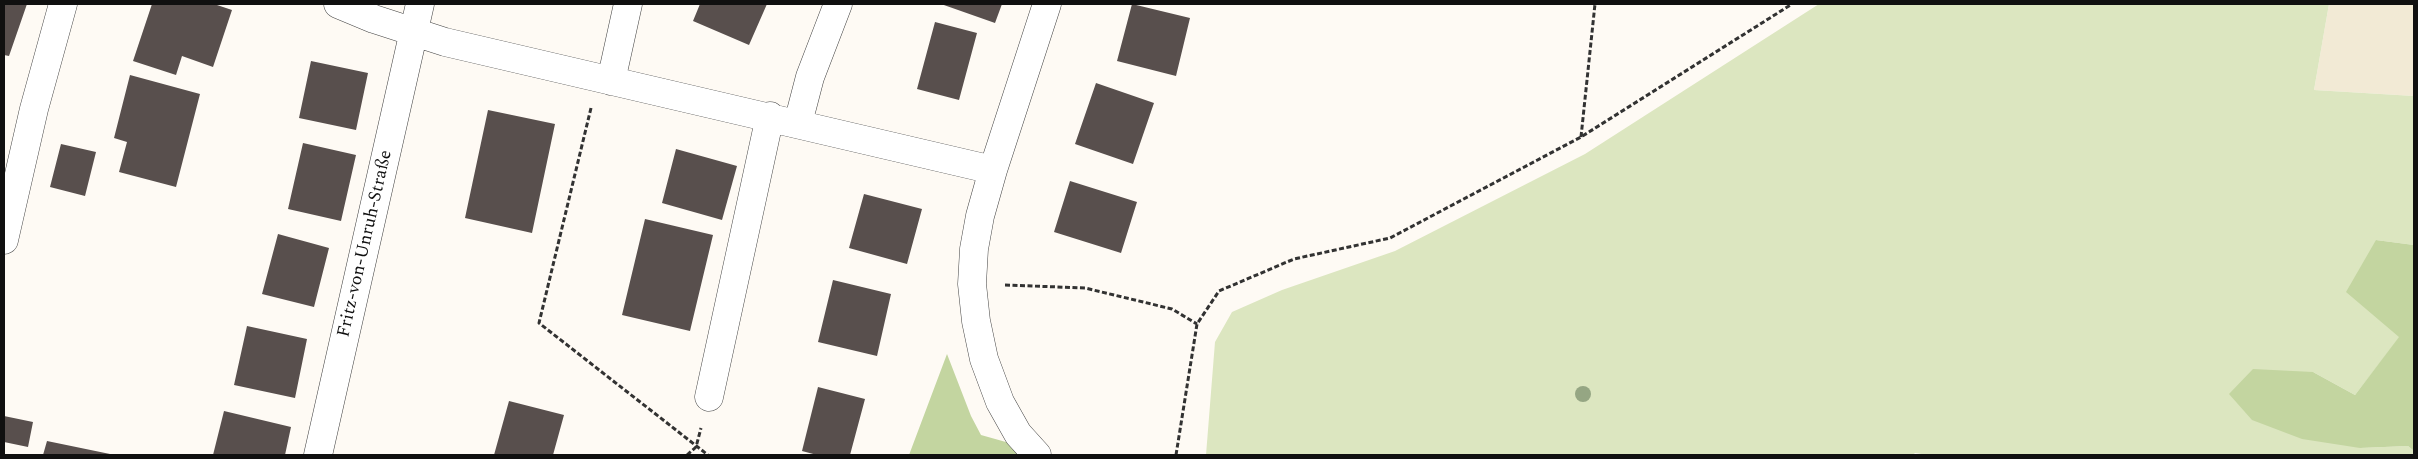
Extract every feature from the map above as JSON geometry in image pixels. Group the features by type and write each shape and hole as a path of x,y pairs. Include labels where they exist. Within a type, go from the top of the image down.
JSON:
{"street":[{"path":"4,240 34,109 63,4"},
{"path":"338,4 414,32 605,80 770,116 993,170"},
{"name":"Fritz-von-Unruh-Straße","path":"318,455 420,4"},
{"path":"605,80 628,4"},
{"path":"798,123 810,77 838,4"},
{"path":"1037,455 1012,426 1000,402 984,359 976,322 972,284 974,249 993,170 1047,4"},
{"path":"708,397 770,116"}],"path":[{"path":"1581,137 1594,4"},
{"path":"1176,455 1198,324 1219,291 1294,259 1390,238 1581,137 1792,4"},
{"path":"605,80 539,322 708,455"},
{"path":"972,284 1085,288 1172,309 1198,324"},
{"path":"687,455 696,447"}],"shaded area":[{"path":"2329,4 2414,4 2414,96 2314,90"}],"green space":[{"path":"1819,4 2329,4 2314,90 2414,96 2414,245 2376,240 2400,337 2355,395 2313,372 2360,448 2408,446 2414,451 2414,455 1928,455 1915,453 1913,455 1206,455 1215,342 1232,312 1282,290 1395,251 1585,154"},
{"path":"2376,240 2414,245 2414,451 2408,446 2360,448 2302,439 2252,420 2229,394 2253,369 2313,372 2355,395 2399,337 2346,292"},
{"path":"947,354 971,416 981,435 1013,444 1024,455 909,455"}],"building":[{"path":"4,4 27,4 9,56 4,55"},
{"path":"152,4 214,4 232,10 213,67 182,56 176,75 133,61"},
{"path":"700,4 767,4 749,45 693,21"},
{"path":"941,4 1002,4 995,23"},
{"path":"1132,4 1190,18 1176,76 1117,61"},
{"path":"935,22 977,33 959,100 917,89"},
{"path":"311,61 368,73 356,130 299,118"},
{"path":"130,75 200,94 176,187 119,172 127,142 114,138"},
{"path":"1096,83 1154,103 1133,164 1075,144"},
{"path":"488,110 555,124 532,233 465,218"},
{"path":"303,143 356,155 341,221 288,209"},
{"path":"61,144 96,152 85,196 50,187"},
{"path":"676,149 737,166 722,220 662,203"},
{"path":"1070,181 1137,202 1121,253 1054,232"},
{"path":"864,194 922,209 907,264 849,248"},
{"path":"645,219 713,235 690,331 622,315"},
{"path":"278,234 329,248 314,307 262,294"},
{"path":"833,280 891,294 877,356 818,342"},
{"path":"247,326 307,339 295,398 234,385"},
{"path":"818,387 865,399 850,455 817,455 802,451"},
{"path":"509,401 564,415 553,455 494,455"},
{"path":"224,411 291,427 285,455 213,455"},
{"path":"4,416 33,422 28,447 4,442"},
{"path":"47,441 110,454 110,455 43,455"}]}
